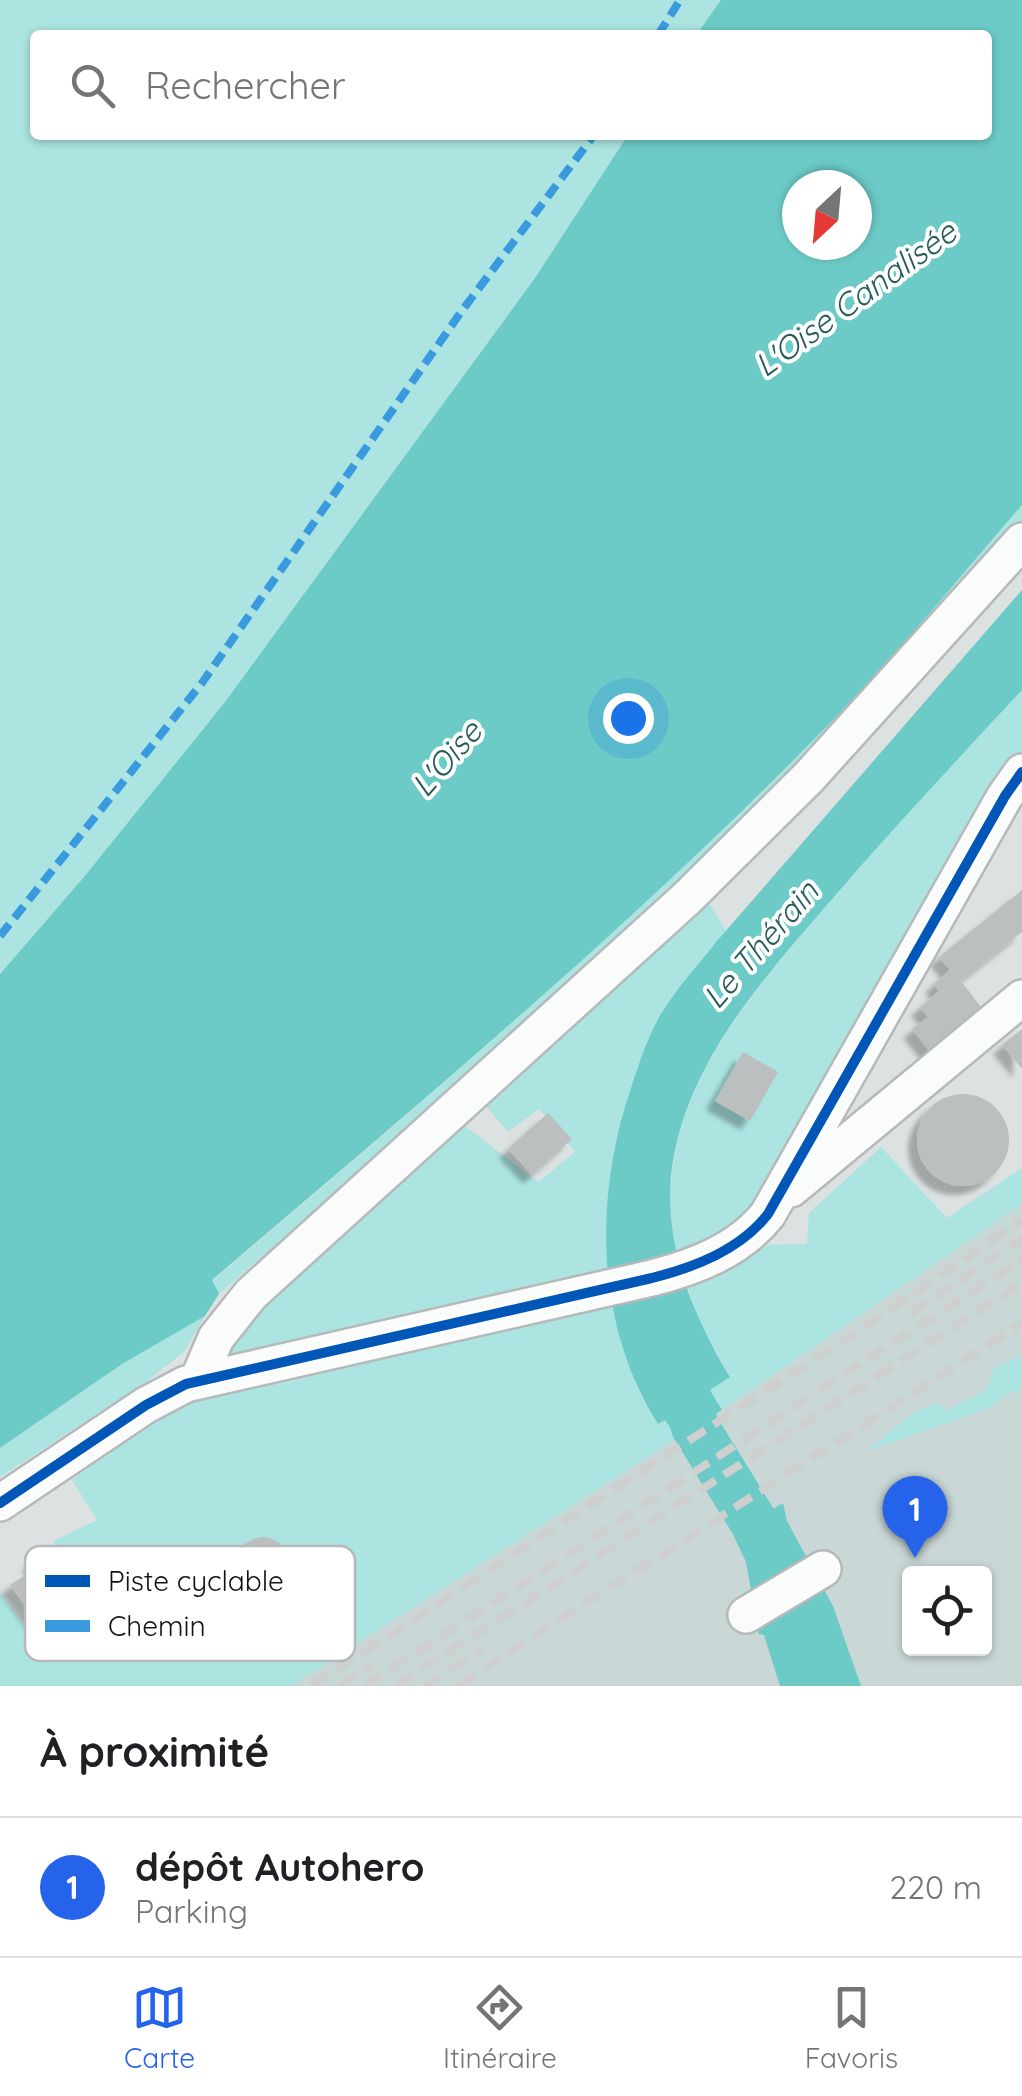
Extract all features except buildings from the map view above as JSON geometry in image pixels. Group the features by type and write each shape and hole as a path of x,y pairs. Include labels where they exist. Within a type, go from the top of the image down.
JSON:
{"street":[{"path":"192,1382 216,1338 251,1294 688,898 809,778 1022,541"},
{"path":"0,1503 146,1404 192,1382 686,1268 723,1252 750,1234 775,1202 1022,772"},
{"path":"775,1202 1022,998"},
{"path":"746,1615 822,1569"}],"shaded area":[{"path":"0,0 721,0 700,30 30,30 30,140 625,140 535,278 225,702 0,974"},
{"path":"1022,505 1022,527 706,868 219,1294 212,1281 610,936 763,791 885,665"},
{"path":"1022,690 1022,755 767,1188 740,1220 709,1240 635,1381 657,1423 665,1420 677,1438 355,1645 355,1546 56,1546 53,1541 97,1520 72,1480 184,1395 287,1382 392,1356 398,1344 388,1327 353,1325 317,1339 221,1360 225,1339 453,1117 538,1182 575,1152 539,1109 508,1132 480,1099 706,898 726,931 660,1016 671,1187 677,1145 689,1105 728,1031 805,930"},
{"path":"881,1147 947,1218 1022,1168 1022,1204 722,1410 710,1390 730,1376 699,1322 683,1273 766,1245 807,1244 809,1213"},
{"path":"1022,1168 1022,1686 218,1686 264,1661 355,1661 355,1612 722,1410 927,1231"},
{"path":"205,1316 185,1351 146,1382 0,1477 0,1448 122,1364"},
{"path":"1022,1354 1022,1389 1004,1395 991,1407 866,1452 910,1415 937,1403 945,1411 986,1390 994,1369"},
{"path":"0,1592 25,1627 25,1661 330,1661 291,1686 0,1686"}],"water":[{"path":"721,0 1022,0 1022,505 861,691 687,864 531,1006 212,1280 219,1294 205,1316 122,1364 0,1448 0,974 225,702 535,278 625,140 992,140 992,30 700,30"},
{"path":"1022,590 1022,690 879,845 780,960 731,1025 692,1097 671,1176 672,1229 684,1281 730,1377 710,1390 722,1410 677,1438 665,1420 658,1424 637,1385 612,1301 607,1258 611,1170 620,1127 648,1040 667,1004 717,941"},
{"path":"783,1503 787,1521 833,1606 861,1686 780,1686 764,1635 759,1634 740,1529"}],"waterway":[{"name":"Le Thérain","path":"677,1367 695,1427 753,1521 832,1686"}],"railway":[{"path":"355,1657 1022,1220"},
{"path":"910,1314 1022,1239"},
{"path":"365,1686 1022,1259"},
{"path":"396,1686 1022,1283"},
{"path":"457,1686 1022,1323"},
{"path":"424,1686 482,1648"},
{"path":"311,1686 350,1661"},
{"path":"339,1686 374,1664"}],"marked path":[{"path":"661,30 680,0"},
{"path":"0,936 202,683 461,312 590,140"}],"cycle path":[{"path":"0,1503 146,1405 186,1384 652,1278 700,1262 744,1238 768,1214 1022,772"}],"place":[{"name":"dépôt Autohero","path":"915,1558"}],"water label":[{"name":"L'Oise Canalisée","path":"855,298"},
{"name":"L'Oise","path":"446,758"}]}
